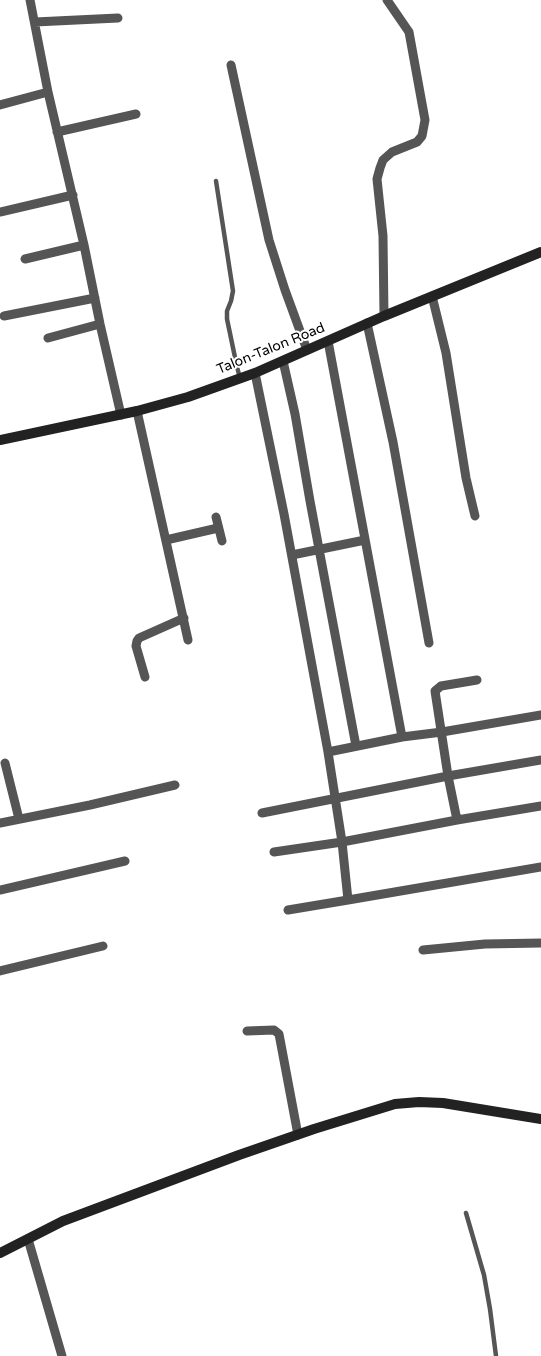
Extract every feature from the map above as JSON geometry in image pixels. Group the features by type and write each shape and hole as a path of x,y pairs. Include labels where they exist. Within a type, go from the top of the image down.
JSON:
{"street":[{"path":"30,0 48,92 73,195 121,415"},
{"path":"384,316 383,236 377,179 383,160 392,152 416,142 422,136 425,120 409,32 387,0"},
{"path":"35,22 118,18"},
{"path":"231,65 270,240 285,290 307,350"},
{"path":"0,105 48,92"},
{"path":"57,132 136,114"},
{"path":"0,212 73,195"},
{"path":"24,259 84,245"},
{"name":"Talon-Talon Road","path":"0,440 121,415 188,397 283,361 367,323 541,252"},
{"path":"432,296 446,353 465,469 475,516"},
{"path":"4,316 95,298"},
{"path":"367,323 393,442 429,644"},
{"path":"48,338 100,324"},
{"path":"328,341 402,737"},
{"path":"283,361 295,414 356,746"},
{"path":"255,372 292,555 328,752 342,842 348,900"},
{"path":"137,411 188,640"},
{"path":"216,517 222,541"},
{"path":"166,540 218,528"},
{"path":"292,555 365,540"},
{"path":"145,677 136,646 137,641 184,618"},
{"path":"457,820 435,691 441,686 477,680"},
{"path":"328,752 402,737 541,715"},
{"path":"262,813 448,776 541,760"},
{"path":"5,763 19,819"},
{"path":"0,823 90,805 175,785"},
{"path":"274,852 342,842 541,806"},
{"path":"0,890 125,860"},
{"path":"288,910 541,868"},
{"path":"423,950 485,944 541,943"},
{"path":"0,971 103,946"},
{"path":"247,1031 274,1030 280,1034 298,1134"},
{"path":"0,1253 63,1221 230,1158 298,1134 388,1106 419,1102 443,1103 541,1119"},
{"path":"28,1239 62,1356"}],"lane":[{"path":"216,181 233,291 232,301 227,314 240,378"},
{"path":"466,1213 484,1275 496,1356"}]}
